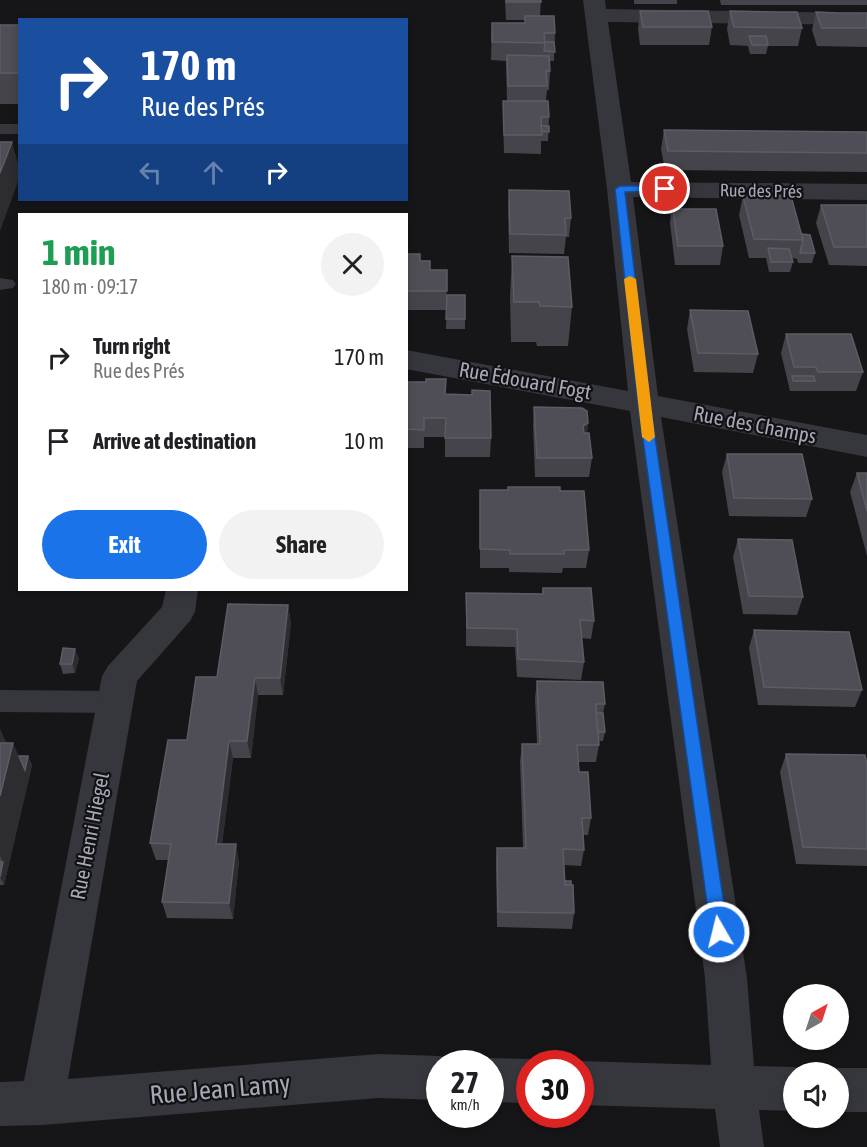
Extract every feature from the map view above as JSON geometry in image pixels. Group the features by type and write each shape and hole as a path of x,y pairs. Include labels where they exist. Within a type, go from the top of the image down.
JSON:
{"street":[{"path":"742,1147 734,1088 726,978 644,403 620,189 595,8 867,19"},
{"name":"Rue des Prés","path":"620,189 867,192"},
{"name":"Rue Édouard Fogt","path":"408,359 644,403"},
{"name":"Rue des Champs","path":"644,403 867,446"},
{"name":"Rue Henri Hiegel","path":"42,1103 120,676 178,612 182,591"},
{"name":"Rue Jean Lamy","path":"0,1104 42,1103 379,1076 426,1078"},
{"path":"594,1083 783,1089"},
{"path":"849,1090 867,1090"}],"lane":[{"path":"0,129 18,129"},
{"path":"0,700 114,702"}],"building":[{"path":"506,0 541,0 541,2 506,2"},
{"path":"640,11 708,11 712,27 643,27"},
{"path":"730,11 797,12 802,28 734,27"},
{"path":"816,12 867,13 867,28 822,28"},
{"path":"525,16 554,16 555,33 544,33 545,43 492,42 492,23 525,23"},
{"path":"0,25 18,25 18,73 0,73"},
{"path":"749,36 766,36 768,45 752,45"},
{"path":"545,42 554,42 555,52 544,51"},
{"path":"507,55 549,56 550,71 546,71 547,86 508,86"},
{"path":"503,101 548,101 549,117 541,117 542,135 504,135"},
{"path":"541,126 549,126 549,132 542,131"},
{"path":"664,130 867,132 867,153 668,151"},
{"path":"0,142 12,142 0,173"},
{"path":"509,190 569,191 571,218 565,218 566,235 510,234"},
{"path":"743,196 791,196 803,240 754,239"},
{"path":"821,205 867,205 867,247 834,247"},
{"path":"673,209 716,209 723,246 678,246"},
{"path":"802,234 810,235 815,253 800,253"},
{"path":"768,248 789,249 793,262 771,262"},
{"path":"408,254 420,254 420,261 430,261 430,270 447,270 447,291 408,291"},
{"path":"512,256 568,257 572,307 540,306 539,302 514,302"},
{"path":"447,295 465,295 465,319 446,319"},
{"path":"690,310 748,311 758,354 698,353"},
{"path":"786,334 851,334 863,372 818,372 816,367 794,367"},
{"path":"792,376 814,376 815,381 793,381"},
{"path":"426,379 446,379 445,394 472,395 472,390 490,391 491,438 445,438 446,418 424,418 424,430 408,429 408,382 426,382"},
{"path":"534,407 582,408 587,411 588,423 583,426 584,433 589,433 592,458 537,458"},
{"path":"727,454 802,454 812,499 734,498"},
{"path":"857,473 867,473 867,511"},
{"path":"508,487 560,487 560,491 584,491 589,550 564,550 564,554 510,554 510,550 480,549 480,490 508,490"},
{"path":"738,539 792,540 803,597 749,596"},
{"path":"543,588 591,588 594,621 580,620 584,662 518,659 517,629 467,628 466,593 543,594"},
{"path":"228,604 288,605 280,678 255,678 247,741 229,741 216,844 236,844 229,903 162,902 171,844 150,843 168,740 187,740 196,677 217,677"},
{"path":"754,630 849,632 862,690 764,687"},
{"path":"63,648 75,649 72,664 60,664"},
{"path":"537,681 603,682 605,704 596,704 599,745 577,745 579,772 588,772 591,818 582,818 584,850 563,849 565,885 573,885 574,913 498,912 497,848 526,848 522,744 540,744"},
{"path":"596,713 603,713 605,732 598,732"},
{"path":"0,743 13,743 0,796"},
{"path":"786,754 865,755 867,764 867,849 803,847"},
{"path":"19,756 28,756 25,770"},
{"path":"565,881 571,881 571,885 565,885"}],"slow traffic":[{"path":"630,279 649,437"}],"route":[{"path":"665,189 620,189 644,403 719,932"}]}
